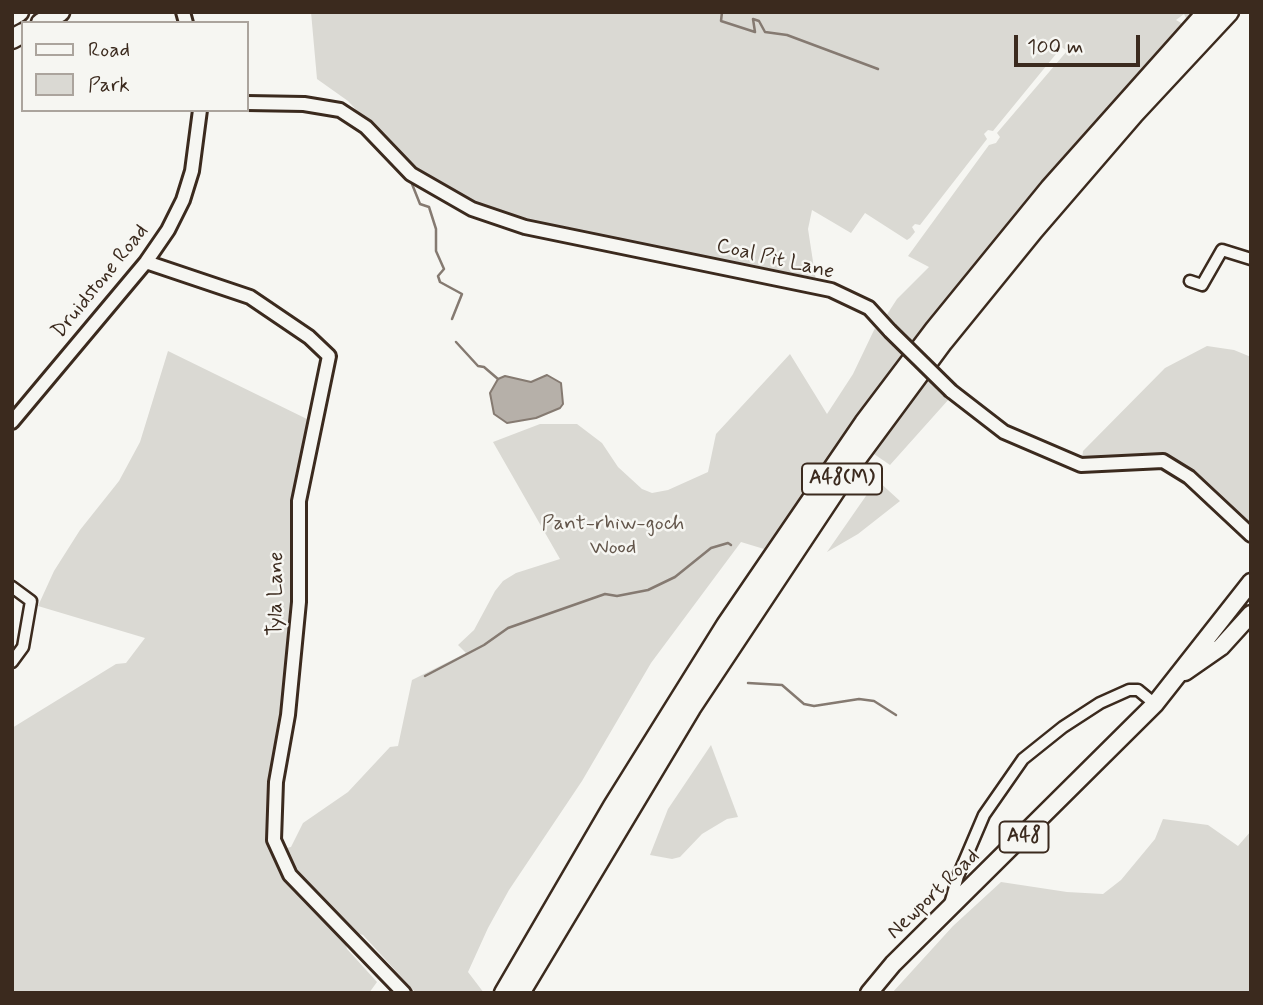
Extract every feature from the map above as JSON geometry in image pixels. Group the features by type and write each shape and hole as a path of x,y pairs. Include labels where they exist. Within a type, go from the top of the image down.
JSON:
{"highway":[{"path":"12,16 19,12"},
{"path":"44,21 60,12"},
{"name":"A48(M)","path":"503,993 699,669 864,423 935,329 1050,188 1207,12"},
{"name":"A48(M)","path":"520,993 691,708 855,461 943,342 1034,230 1134,114 1228,12"}],"main road":[{"name":"Newport Road","path":"869,993 950,908 1155,704 1245,603 1251,582"},
{"name":"Newport Road","path":"1176,678 1221,647 1251,614"}],"street":[{"name":"Coal Pit Lane","path":"248,103 304,104 340,110 366,127 411,174 472,209 525,227 831,290 869,308 951,391 1004,432 1081,465 1163,461 1189,477 1251,535"},
{"name":"Druidstone Road","path":"12,422 146,262 183,200 192,171 200,112"},
{"path":"1190,281 1202,285 1222,250 1251,260"},
{"name":"Tyla Lane","path":"146,262 250,297 309,337 329,356 299,500 299,602 288,715 276,782 274,840 290,875 404,993"},
{"path":"12,587 31,601 23,647 12,662"},
{"path":"950,908 958,876 984,815 1023,759 1063,727 1129,690 1138,690 1155,704"}],"green space":[{"path":"311,12 1194,12 1187,20 1184,14 1176,20 1183,24 1046,175 913,342 886,316 897,299 929,267 908,256 989,145 996,143 1000,137 997,133 1067,51 1059,45 1056,54 993,131 988,130 984,134 987,139 920,225 915,224 912,227 915,232 910,238 907,240 865,213 851,233 812,210 808,229 816,281 753,271 521,220 474,205 443,189 403,160 348,101 317,79"},
{"name":"Pant-rhiw-goch Wood","path":"875,328 905,354 764,549 741,542 651,663 582,781 509,890 488,928 468,972 484,993 416,993 363,935 353,932 309,888 282,849 291,847 303,823 348,792 390,747 398,746 412,680 466,653 458,645 474,630 503,581 516,573 560,559 493,442 540,424 577,424 602,443 618,467 642,489 652,493 668,490 708,472 716,434 790,354 827,414 853,374"},
{"path":"1207,346 1234,350 1251,357 1251,526 1193,470 1174,458 1156,455 1082,459 1083,451 1165,368"},
{"path":"168,351 311,421 292,515 295,594 267,832 269,844 344,938 347,949 377,982 369,993 12,993 12,728 116,664 126,663 145,638 38,606 54,571 80,530 119,481 140,442"},
{"path":"929,379 949,399 890,465 874,454"},
{"path":"877,480 900,501 858,534 827,552"},
{"path":"711,745 738,817 727,819 702,834 680,857 672,859 650,855 668,809"},
{"path":"1163,819 1208,825 1238,846 1251,831 1251,993 892,993 953,926 1001,882 1067,892 1103,894 1121,880 1155,839"}],"shaded area":[{"path":"547,375 561,383 563,404 560,408 536,418 507,423 494,414 490,393 498,379 505,376 531,382"}],"waterway":[{"path":"722,12 721,21 755,32 753,19 759,21 765,32 787,35 878,69"},
{"path":"412,184 420,204 429,207 436,229 436,251 444,269 438,276 440,282 462,294 452,319"},
{"path":"456,342 478,366 484,367 498,379"},
{"path":"425,676 484,645 508,628 605,594 617,596 648,590 675,577 711,548 728,543 731,545"},
{"path":"748,683 782,685 804,704 814,706 859,699 874,701 896,715"}]}
